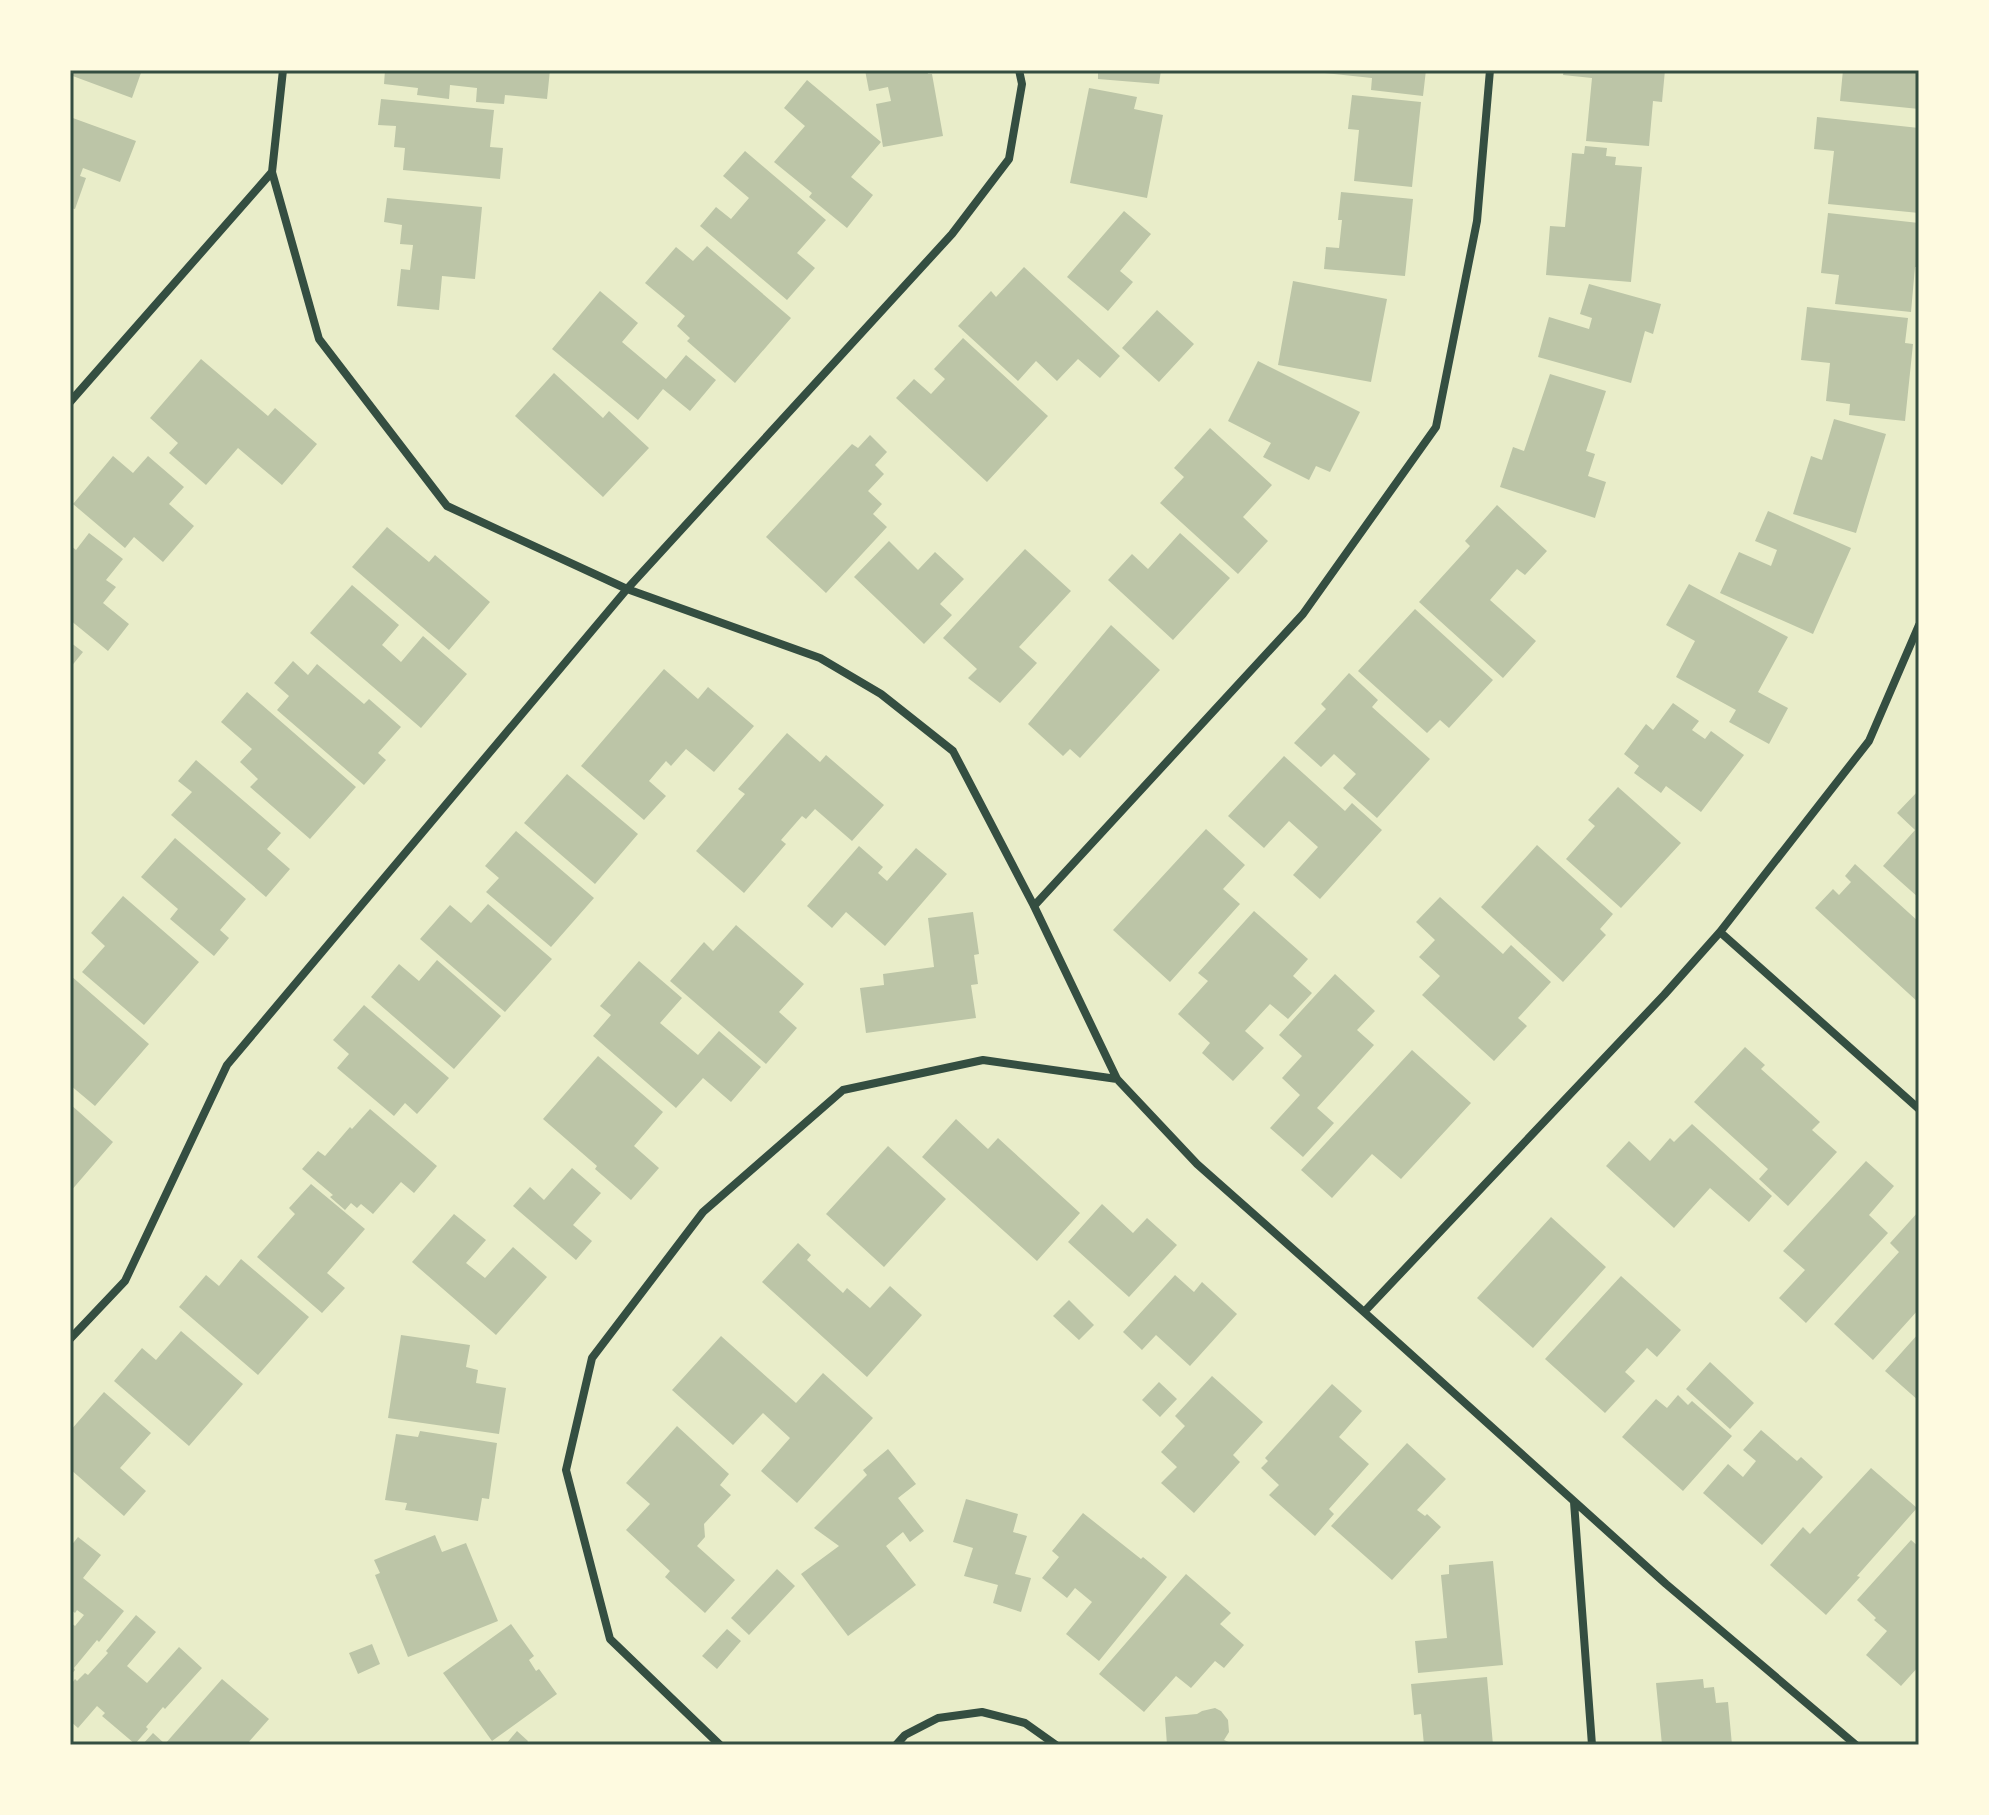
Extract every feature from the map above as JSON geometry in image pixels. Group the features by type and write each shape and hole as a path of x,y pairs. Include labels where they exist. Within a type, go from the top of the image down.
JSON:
{"street":[{"path":"283,70 272,172 319,339 447,506 627,589 820,658 881,694 953,751 1034,906 1117,1079 1197,1164 1666,1584 1856,1745"},
{"path":"70,1339 125,1281 227,1065 627,589 952,234 1009,159 1022,84 1019,70"},
{"path":"1034,906 1303,614 1436,427 1477,221 1490,70"},
{"path":"70,402 272,172"},
{"path":"1364,1312 1720,932 1869,741 1919,625"},
{"path":"1720,932 1919,1109"},
{"path":"720,1745 610,1639 566,1470 592,1358 703,1212 843,1090 983,1060 1117,1079"},
{"path":"1574,1502 1592,1745"},
{"path":"896,1745 905,1735 938,1718 982,1712 1025,1723 1056,1745"}],"building":[{"path":"70,70 142,70 132,98 70,75"},
{"path":"385,70 550,70 547,99 505,95 504,104 476,102 477,88 450,85 449,99 417,95 418,88 384,84"},
{"path":"865,70 927,70 928,74 932,74 943,136 883,147 876,104 891,101 888,87 869,91"},
{"path":"1098,70 1161,70 1159,84 1098,79"},
{"path":"1315,70 1426,70 1423,96 1371,90 1372,78"},
{"path":"1564,70 1665,70 1662,102 1653,101 1649,146 1586,141 1592,78 1563,75"},
{"path":"1843,70 1919,70 1919,109 1840,101"},
{"path":"807,80 881,142 851,177 873,195 847,228 809,197 812,193 774,162 805,126 784,108"},
{"path":"1089,88 1137,97 1134,109 1163,115 1147,198 1070,183"},
{"path":"1352,95 1421,102 1412,187 1354,181 1359,130 1348,129"},
{"path":"381,99 494,110 490,147 503,148 500,179 403,170 405,148 394,147 396,126 378,125"},
{"path":"70,117 136,141 120,182 83,168 80,176 86,178 75,209 70,208"},
{"path":"1817,117 1919,128 1919,213 1828,204 1834,151 1814,149"},
{"path":"1585,146 1607,148 1606,156 1616,157 1615,165 1642,167 1631,282 1546,275 1550,226 1565,227 1572,153 1584,154"},
{"path":"745,151 826,220 797,253 815,268 787,300 700,226 716,207 731,219 749,198 723,176"},
{"path":"1341,192 1413,199 1405,276 1324,269 1326,247 1339,248"},
{"path":"387,198 482,207 475,279 442,276 439,310 397,306 401,269 410,270 413,245 400,244 402,225 384,222"},
{"path":"1124,211 1151,234 1120,271 1133,282 1108,311 1067,277"},
{"path":"1828,213 1919,223 1919,267 1915,267 1911,312 1835,304 1839,275 1821,273"},
{"path":"707,246 791,318 735,383 687,341 690,338 677,326 685,316 645,283 676,247 693,261"},
{"path":"1024,267 1120,356 1100,378 1078,359 1057,381 1036,361 1018,381 958,326 991,291 996,297"},
{"path":"1293,281 1387,299 1371,382 1278,365"},
{"path":"1589,284 1661,304 1653,334 1645,331 1631,383 1538,357 1549,317 1589,329 1592,318 1580,314"},
{"path":"600,291 638,323 622,342 666,379 686,355 716,380 690,411 663,389 638,420 552,349"},
{"path":"1807,307 1908,318 1905,343 1913,344 1905,421 1849,415 1850,404 1826,401 1830,363 1801,360"},
{"path":"1157,310 1194,344 1159,382 1122,348"},
{"path":"963,338 1048,416 987,482 896,398 914,379 931,394 945,379 934,369"},
{"path":"201,359 268,416 275,408 317,444 282,485 238,448 206,485 169,453 178,443 150,418"},
{"path":"1258,361 1360,412 1330,472 1316,466 1309,480 1263,457 1271,443 1228,421"},
{"path":"554,373 603,418 609,411 649,448 603,497 515,416"},
{"path":"1550,374 1606,391 1586,451 1595,454 1588,476 1606,482 1595,518 1500,487 1513,447 1524,451"},
{"path":"1834,419 1886,434 1856,533 1793,514 1811,456 1822,460"},
{"path":"1210,428 1272,485 1243,517 1268,541 1238,574 1160,503 1184,477 1174,468"},
{"path":"870,435 887,452 875,465 884,474 868,491 882,504 873,514 887,527 826,593 766,537 852,444 858,448"},
{"path":"113,456 133,473 148,456 184,487 169,504 194,526 163,562 134,537 125,548 73,504"},
{"path":"1497,505 1547,551 1525,575 1517,569 1490,600 1536,641 1503,678 1419,602 1470,546 1465,541"},
{"path":"1768,511 1851,548 1813,634 1720,593 1739,552 1771,566 1777,550 1755,541"},
{"path":"387,527 429,562 435,555 490,602 449,650 352,567"},
{"path":"89,533 123,559 106,580 116,587 103,603 129,624 108,651 70,620 70,545 76,550"},
{"path":"1180,533 1230,578 1173,640 1108,580 1132,554 1148,569"},
{"path":"889,541 918,570 935,552 964,579 940,604 952,615 924,644 854,577"},
{"path":"1025,549 1071,591 1019,647 1037,663 1000,703 968,678 977,669 943,638"},
{"path":"1689,584 1788,637 1758,692 1788,708 1769,744 1729,722 1736,710 1676,677 1695,641 1666,625"},
{"path":"352,585 399,625 382,645 401,662 423,636 467,674 421,728 310,633"},
{"path":"1415,609 1493,680 1449,728 1440,720 1427,733 1358,671"},
{"path":"1111,625 1160,670 1080,758 1070,749 1063,756 1028,724"},
{"path":"70,642 83,652 70,668"},
{"path":"293,661 308,675 317,664 364,704 369,699 401,727 378,753 386,760 364,785 277,710 289,696 274,683"},
{"path":"664,669 698,699 708,687 754,726 714,772 686,749 671,766 666,761 649,781 666,796 644,820 581,766"},
{"path":"1349,673 1378,700 1372,707 1430,759 1377,818 1343,788 1356,774 1334,754 1321,767 1294,743 1326,709 1321,704"},
{"path":"247,692 356,787 310,839 250,787 258,779 240,762 252,749 221,722"},
{"path":"1673,703 1699,721 1692,730 1705,739 1711,731 1744,755 1701,812 1666,786 1661,793 1634,773 1639,766 1624,754 1646,724 1653,730"},
{"path":"787,733 820,762 826,755 884,805 852,841 815,809 806,819 802,816 781,840 786,844 744,893 696,851 745,794 738,789"},
{"path":"1284,756 1345,811 1352,803 1382,830 1320,899 1293,875 1318,847 1289,821 1264,848 1228,816"},
{"path":"196,760 281,833 267,849 290,869 266,897 171,815 192,792 178,781"},
{"path":"567,774 638,834 595,884 524,823"},
{"path":"1618,787 1681,843 1621,908 1566,859 1595,826 1588,820"},
{"path":"1919,790 1919,898 1883,866 1915,830 1897,813"},
{"path":"1206,829 1245,865 1223,889 1240,904 1170,982 1113,930"},
{"path":"516,831 594,898 551,947 486,892 499,878 485,866"},
{"path":"175,838 246,899 220,930 229,938 214,956 170,919 178,909 141,877"},
{"path":"1537,845 1613,914 1600,929 1606,935 1563,982 1481,907"},
{"path":"859,846 883,867 878,873 887,881 916,848 947,874 885,946 846,912 832,928 807,906"},
{"path":"1855,864 1919,922 1919,1003 1815,908 1833,889 1839,895 1851,882 1845,876"},
{"path":"123,896 199,962 144,1025 82,972 105,946 91,933"},
{"path":"1440,897 1503,954 1511,945 1551,982 1518,1018 1527,1026 1494,1061 1422,995 1440,976 1419,957 1435,940 1416,922"},
{"path":"488,904 552,959 505,1012 420,939 450,905 471,923"},
{"path":"1254,911 1308,959 1293,976 1312,993 1288,1019 1270,1004 1245,1031 1264,1048 1233,1081 1202,1053 1210,1043 1178,1014 1208,981 1198,973"},
{"path":"973,912 979,954 974,955 978,984 971,985 976,1018 866,1033 860,988 884,985 883,974 934,967 928,918"},
{"path":"736,925 804,984 779,1012 797,1028 766,1064 670,981 704,942 713,951"},
{"path":"437,960 501,1016 454,1069 371,997 399,964 419,981"},
{"path":"639,961 682,998 660,1023 698,1055 719,1031 761,1067 731,1102 703,1078 676,1108 593,1036 611,1015 600,1006"},
{"path":"1335,974 1375,1011 1357,1030 1374,1045 1317,1108 1334,1123 1303,1157 1270,1128 1300,1095 1282,1078 1302,1056 1279,1035"},
{"path":"70,975 149,1044 95,1106 70,1085"},
{"path":"364,1005 449,1078 417,1114 405,1103 394,1116 337,1068 349,1054 333,1040"},
{"path":"1745,1047 1765,1065 1761,1069 1820,1122 1812,1130 1837,1152 1788,1206 1759,1179 1768,1169 1694,1102"},
{"path":"1412,1050 1471,1103 1401,1179 1372,1154 1332,1198 1301,1170"},
{"path":"598,1056 663,1112 634,1146 659,1168 631,1200 543,1119"},
{"path":"70,1104 113,1142 70,1192"},
{"path":"370,1109 437,1166 414,1193 401,1182 373,1214 361,1204 357,1208 351,1203 345,1210 330,1197 333,1195 302,1169 318,1151 325,1156"},
{"path":"956,1119 988,1149 998,1138 1080,1213 1037,1261 922,1157"},
{"path":"1692,1124 1772,1196 1749,1222 1710,1188 1674,1228 1606,1166 1629,1141 1650,1161 1670,1138 1674,1142"},
{"path":"888,1146 946,1199 884,1267 826,1214"},
{"path":"1866,1161 1894,1186 1869,1215 1888,1233 1806,1323 1779,1298 1805,1270 1783,1251"},
{"path":"572,1168 601,1193 573,1225 592,1241 576,1260 513,1206 530,1187 544,1200"},
{"path":"311,1184 365,1229 327,1273 345,1288 322,1313 257,1257 295,1214 289,1208"},
{"path":"1102,1204 1133,1233 1147,1218 1177,1245 1129,1297 1068,1242"},
{"path":"1919,1211 1919,1309 1873,1360 1834,1324 1899,1252 1890,1243"},
{"path":"454,1214 486,1240 466,1263 485,1278 513,1247 547,1277 496,1335 412,1262"},
{"path":"1551,1217 1606,1267 1533,1348 1477,1298"},
{"path":"798,1243 811,1255 807,1260 843,1293 847,1288 870,1308 890,1286 922,1315 867,1377 762,1282"},
{"path":"241,1259 309,1317 258,1375 179,1307 206,1275 219,1286"},
{"path":"1175,1275 1194,1292 1202,1282 1237,1314 1190,1366 1156,1335 1142,1350 1123,1332"},
{"path":"1621,1276 1681,1330 1657,1357 1647,1348 1625,1372 1635,1381 1605,1413 1545,1359"},
{"path":"1069,1300 1094,1325 1079,1340 1053,1316"},
{"path":"181,1331 243,1384 189,1446 114,1381 142,1348 156,1360"},
{"path":"1919,1333 1919,1401 1885,1371"},
{"path":"401,1335 470,1345 466,1367 478,1370 476,1383 506,1388 499,1434 388,1418"},
{"path":"721,1336 796,1403 823,1373 873,1418 797,1503 761,1471 790,1438 763,1413 733,1445 672,1390"},
{"path":"1710,1362 1754,1403 1730,1429 1686,1389"},
{"path":"1212,1376 1263,1422 1233,1455 1240,1462 1194,1513 1161,1483 1177,1467 1161,1452 1185,1426 1175,1416"},
{"path":"1159,1382 1177,1399 1160,1417 1142,1400"},
{"path":"1332,1384 1362,1411 1339,1437 1369,1464 1329,1509 1334,1514 1315,1536 1269,1495 1279,1485 1261,1468 1268,1461 1265,1458"},
{"path":"104,1392 151,1433 120,1468 146,1491 124,1516 70,1469 70,1431"},
{"path":"1678,1395 1688,1405 1692,1401 1732,1436 1683,1491 1622,1437 1656,1399 1667,1408"},
{"path":"677,1426 729,1474 720,1485 731,1495 704,1524 705,1537 697,1546 735,1580 705,1613 665,1577 670,1571 626,1530 650,1504 626,1483"},
{"path":"1761,1430 1797,1461 1801,1457 1823,1477 1762,1545 1703,1493 1728,1464 1743,1477 1756,1461 1743,1450"},
{"path":"420,1431 497,1443 489,1499 482,1498 478,1521 405,1510 407,1503 385,1500 396,1434 418,1437"},
{"path":"1407,1443 1446,1479 1417,1510 1425,1516 1427,1514 1441,1527 1392,1580 1331,1526"},
{"path":"888,1449 916,1484 898,1498 924,1531 910,1542 903,1532 886,1546 916,1585 848,1636 801,1574 839,1546 814,1528 867,1475 863,1470"},
{"path":"1871,1468 1917,1508 1826,1615 1770,1565 1803,1527 1810,1534"},
{"path":"966,1499 1018,1514 1013,1532 1027,1536 1015,1574 1031,1578 1021,1612 993,1603 998,1585 964,1576 973,1548 953,1542"},
{"path":"1083,1513 1167,1577 1099,1661 1066,1634 1092,1602 1075,1588 1067,1598 1042,1578 1059,1557 1052,1551"},
{"path":"435,1535 442,1552 466,1543 498,1621 408,1657 375,1575 380,1573 374,1560"},
{"path":"78,1537 101,1555 83,1578 124,1611 70,1676 70,1622 75,1626 84,1615 70,1609 70,1547"},
{"path":"1911,1540 1919,1547 1919,1666 1901,1686 1866,1655 1887,1631 1857,1600"},
{"path":"1493,1561 1503,1665 1418,1673 1415,1641 1447,1638 1441,1575 1449,1574 1449,1565"},
{"path":"777,1569 795,1586 749,1635 731,1618"},
{"path":"1186,1574 1231,1613 1220,1624 1244,1645 1224,1668 1215,1661 1191,1688 1176,1676 1144,1712 1099,1674"},
{"path":"136,1615 156,1632 127,1666 147,1683 179,1647 202,1668 165,1709 163,1707 135,1744 102,1716 105,1713 97,1706 78,1728 70,1721 70,1686 75,1679 77,1681 85,1673 88,1675"},
{"path":"511,1624 534,1656 529,1660 536,1671 539,1669 557,1694 492,1741 443,1673"},
{"path":"727,1629 741,1641 717,1669 702,1656"},
{"path":"372,1644 380,1664 358,1674 349,1653"},
{"path":"1487,1677 1493,1745 1424,1745 1421,1714 1414,1715 1411,1684"},
{"path":"222,1679 269,1719 246,1745 142,1745 153,1733 165,1744"},
{"path":"1703,1679 1704,1688 1714,1687 1716,1703 1728,1702 1732,1745 1662,1745 1656,1683"},
{"path":"1215,1708 1228,1720 1229,1732 1224,1740 1236,1745 1167,1745 1165,1717 1197,1714"},
{"path":"517,1731 528,1741 530,1745 505,1745"}]}
